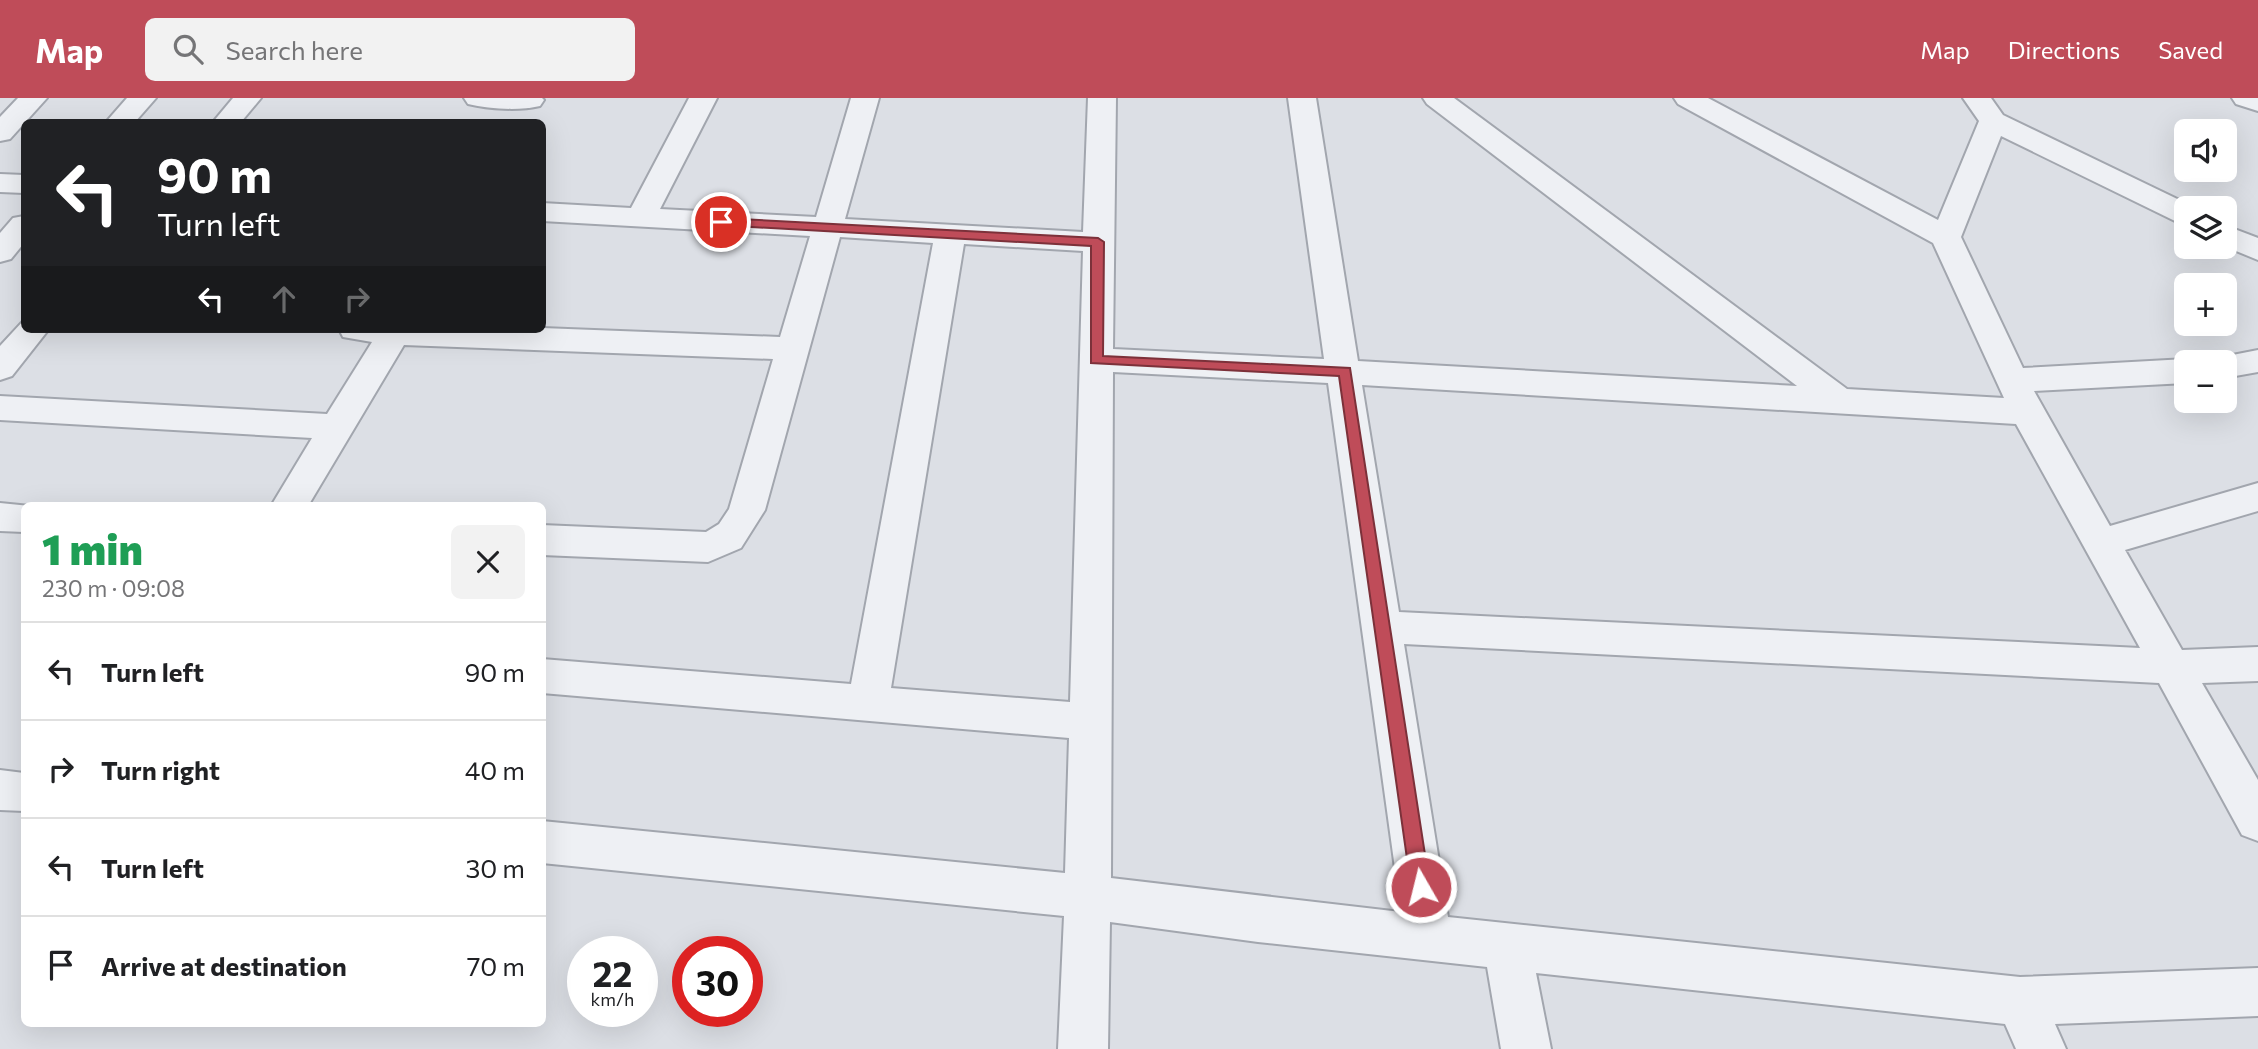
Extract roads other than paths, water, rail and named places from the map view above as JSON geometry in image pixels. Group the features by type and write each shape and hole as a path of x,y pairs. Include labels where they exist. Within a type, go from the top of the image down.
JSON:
{"street":[{"path":"0,133 33,98"},
{"path":"123,119 142,98"},
{"path":"230,119 247,98"},
{"path":"478,98 526,107"},
{"path":"641,218 703,98"},
{"path":"546,540 708,547 727,540 747,510 865,98"},
{"path":"1083,1049 1102,98"},
{"path":"1302,98 1428,939"},
{"path":"1437,98 1839,401"},
{"path":"1688,98 1946,237 2019,396 2258,821"},
{"path":"2246,98 2258,103"},
{"path":"1946,237 1985,109 2174,209"},
{"path":"0,183 21,184"},
{"path":"546,212 1098,242"},
{"path":"0,252 21,228"},
{"path":"868,704 950,234"},
{"path":"2237,240 2258,250"},
{"path":"0,368 30,333"},
{"path":"291,502 394,333"},
{"path":"420,333 794,348"},
{"path":"1096,360 1839,401 2019,396 2174,373"},
{"path":"2237,365 2258,361"},
{"path":"0,408 337,427"},
{"path":"2101,543 2258,497"},
{"path":"0,517 21,518"},
{"path":"1383,627 2171,667 2258,664"},
{"path":"546,676 1091,722"},
{"path":"0,790 21,792"},
{"path":"546,842 1088,897 1428,939 2020,1001 2258,992"},
{"path":"1507,947 1526,1049"},
{"path":"2020,1001 2041,1049"}]}
